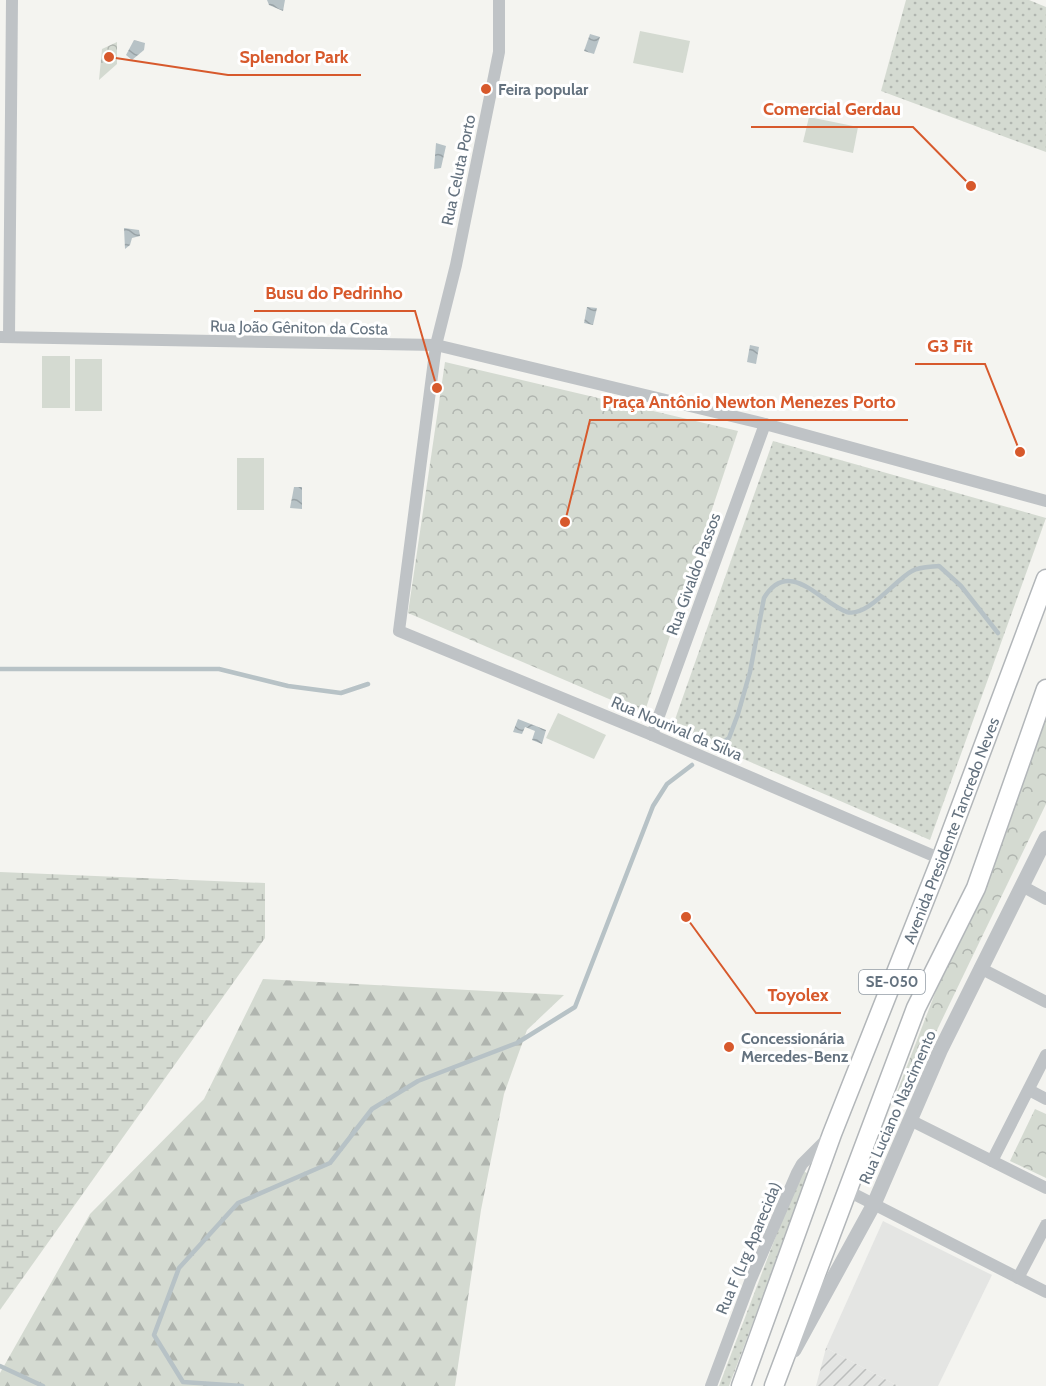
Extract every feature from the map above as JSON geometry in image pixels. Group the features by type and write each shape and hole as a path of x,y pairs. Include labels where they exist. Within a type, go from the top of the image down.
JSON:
{"main road":[{"name":"Avenida Presidente Tancredo Neves","path":"741,1386 832,1134 941,859 1046,579"},
{"name":"SE-050","path":"774,1386 916,1008 976,888 1046,689"}],"street":[{"path":"4,337 5,181 12,0"},
{"name":"Rua Celuta Porto","path":"399,631 436,345 456,265 499,52 499,0"},
{"name":"Rua João Gêniton da Costa","path":"4,337 436,345 765,424 1046,501"},
{"name":"Rua Givaldo Passos","path":"652,735 765,424"},
{"name":"Rua Nourival da Silva","path":"399,631 652,735 941,859"},
{"name":"Rua Luciano Nascimento","path":"774,1386 874,1204 980,968 1046,838"},
{"path":"1022,886 1046,899"},
{"path":"980,968 1046,1002"},
{"path":"992,1161 1046,1055"},
{"path":"1029,1090 1046,1099"},
{"path":"910,1120 1046,1188"},
{"name":"Rua F (Lrg Aparecida)","path":"711,1386 751,1279 797,1173 802,1164 832,1134"},
{"path":"848,1191 1046,1292"},
{"path":"1018,1278 1046,1225"}],"shaded area":[{"path":"883,1221 992,1275 938,1386 898,1386 826,1348"},
{"path":"826,1348 898,1386 816,1386"}],"green space":[{"path":"906,0 1029,0 1046,7 1046,152 881,91"},
{"path":"640,31 690,41 683,73 633,63"},
{"path":"117,42 117,64 99,80 102,49"},
{"path":"809,117 858,127 853,153 803,142"},
{"path":"42,356 70,356 70,408 42,408"},
{"path":"75,359 102,359 102,411 75,411"},
{"path":"445,362 738,431 644,714 408,613"},
{"path":"773,441 1046,518 930,840 672,728"},
{"path":"237,458 264,458 264,510 237,510"},
{"path":"1046,705 1046,804 912,1082 897,1092"},
{"path":"558,713 606,735 594,759 546,738"},
{"path":"0,872 265,883 265,938 0,1310"},
{"path":"263,979 564,995 527,1030 504,1094 481,1210 455,1386 0,1386 0,1373 90,1214 204,1099"},
{"path":"1035,1109 1046,1114 1046,1178 1010,1161"},
{"path":"801,1170 809,1174 729,1386 719,1386"}],"water":[{"path":"267,0 285,0 283,11 269,5"},
{"path":"590,34 600,37 594,54 584,51"},
{"path":"134,40 145,43 144,50 132,60 126,55"},
{"path":"436,143 446,146 441,168 434,169"},
{"path":"124,228 139,230 140,236 132,238 130,245 125,249"},
{"path":"587,307 597,308 593,325 584,323"},
{"path":"750,345 759,347 756,364 747,362"},
{"path":"294,487 302,487 302,509 290,508"},
{"path":"518,719 546,730 542,744 532,740 535,731 525,727 522,734 513,732"}],"waterway":[{"path":"713,749 729,738 738,714 750,672 764,598 774,586 784,581 806,586 837,607 847,612 855,612 872,604 912,571 939,566 961,586 998,633"},
{"path":"0,669 219,669 288,686 341,693 368,684"},
{"path":"242,1386 183,1382 154,1335 179,1268 238,1203 330,1163 372,1109 418,1081 517,1043 575,1007 653,806 667,784 692,765"},
{"path":"0,1366 43,1386"}],"place":[{"name":"Splendor Park","path":"109,57"},
{"name":"Feira popular","path":"486,89"},
{"name":"Comercial Gerdau","path":"971,186"},
{"name":"Busu do Pedrinho","path":"437,388"},
{"name":"G3 Fit","path":"1020,452"},
{"name":"Praça Antônio Newton Menezes Porto","path":"565,522"},
{"name":"Toyolex","path":"686,917"},
{"name":"Concessionária Mercedes-Benz","path":"729,1047"}]}
